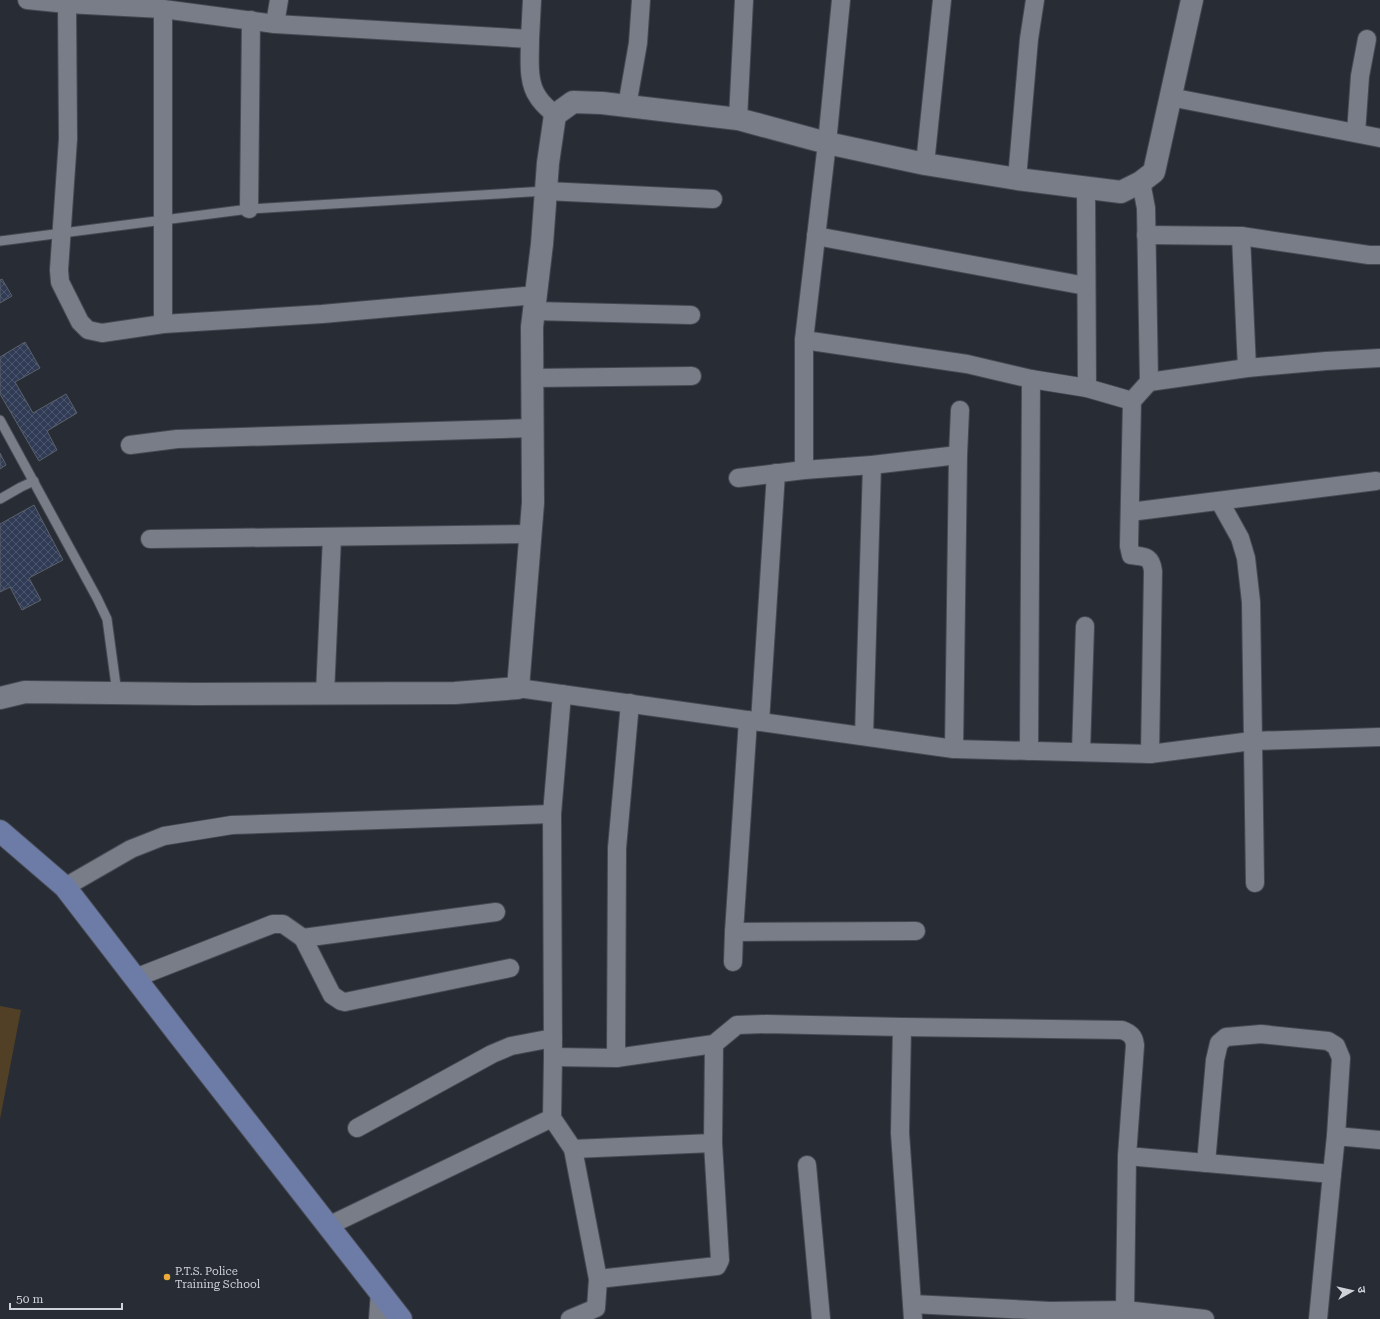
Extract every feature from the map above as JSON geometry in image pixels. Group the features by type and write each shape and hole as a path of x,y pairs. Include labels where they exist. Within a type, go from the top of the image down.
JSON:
{"main road":[{"path":"0,831 65,887 401,1319"}],"street":[{"path":"27,0 67,4 99,3 163,9 275,24 530,40"},
{"path":"275,24 279,0"},
{"path":"532,0 530,40 532,86 538,98 555,115"},
{"path":"627,106 638,43 641,0"},
{"path":"738,119 744,0"},
{"path":"804,470 804,340 827,143 841,0"},
{"path":"925,164 942,0"},
{"path":"1017,179 1029,39 1035,0"},
{"path":"518,688 533,504 532,327 542,244 548,162 555,115 573,102 602,103 738,119 827,143 925,164 1017,179 1121,192 1141,182 1154,172 1192,0"},
{"path":"67,4 68,139 59,270 60,282 80,322 88,330 102,333 163,324 535,303 691,315"},
{"path":"163,9 163,324"},
{"path":"249,209 251,20"},
{"path":"1356,133 1360,76 1367,39"},
{"path":"1170,97 1380,138"},
{"path":"1141,182 1146,208 1149,382"},
{"path":"1086,188 1087,388"},
{"path":"546,191 713,199"},
{"path":"1146,235 1242,236 1369,255 1380,255"},
{"path":"816,236 1086,286"},
{"path":"1242,236 1247,368"},
{"path":"804,340 967,364 1031,379 1087,388 1132,401"},
{"path":"1150,754 1153,571 1152,564 1149,559 1145,556 1131,554 1130,552 1132,401 1149,382 1247,368 1380,358"},
{"path":"533,378 692,376"},
{"path":"1029,751 1031,379"},
{"path":"954,749 958,455 960,410"},
{"path":"130,445 177,439 533,428"},
{"path":"738,478 958,455"},
{"path":"864,736 872,465"},
{"path":"733,962 734,932 776,473"},
{"path":"1130,512 1220,502 1376,481"},
{"path":"1220,502 1240,538 1246,558 1251,602 1255,883"},
{"path":"150,539 531,534"},
{"path":"325,694 332,536"},
{"path":"1081,752 1085,626"},
{"path":"0,698 25,692 325,694 455,693 518,688 954,749 1150,754 1252,741 1380,737"},
{"path":"562,694 552,814 552,1118 573,1149 598,1279 598,1314 570,1319"},
{"path":"616,1058 617,848 630,703"},
{"path":"65,887 131,849 164,836 232,825 552,814"},
{"path":"303,938 496,912"},
{"path":"135,978 273,924 284,924 303,938 332,995 345,1002 510,968"},
{"path":"734,932 916,931"},
{"path":"553,1057 616,1058 714,1044 737,1026 766,1024 1122,1030 1131,1034 1135,1045 1127,1156 1125,1310"},
{"path":"902,1027 900,1133 913,1312 1125,1310 1205,1319"},
{"path":"1206,1163 1215,1060 1219,1043 1226,1037 1261,1034 1328,1041 1336,1046 1341,1058 1336,1136 1318,1319"},
{"path":"357,1128 492,1054 512,1046 553,1038"},
{"path":"598,1279 717,1266 720,1260 713,1143 714,1044"},
{"path":"328,1226 552,1118"},
{"path":"1336,1136 1380,1140"},
{"path":"573,1149 713,1143"},
{"path":"1127,1156 1332,1174"},
{"path":"807,1165 821,1319"},
{"path":"378,1319 380,1292"}],"lane":[{"path":"0,241 249,209 546,191"},
{"path":"0,420 107,619 117,693"},
{"path":"0,499 34,481"}],"shaded area":[{"path":"0,1006 21,1010 0,1119"}],"building":[{"path":"2,279 12,296 0,303 0,280"},
{"path":"25,342 40,368 15,382 33,413 66,394 77,413 47,431 57,450 39,461 0,394 0,357"},
{"path":"0,453 6,465 0,469"},
{"path":"34,505 63,560 29,578 41,600 22,610 10,587 0,592 0,524"}],"place":[{"name":"P.T.S. Police Training School","path":"167,1277"}]}
